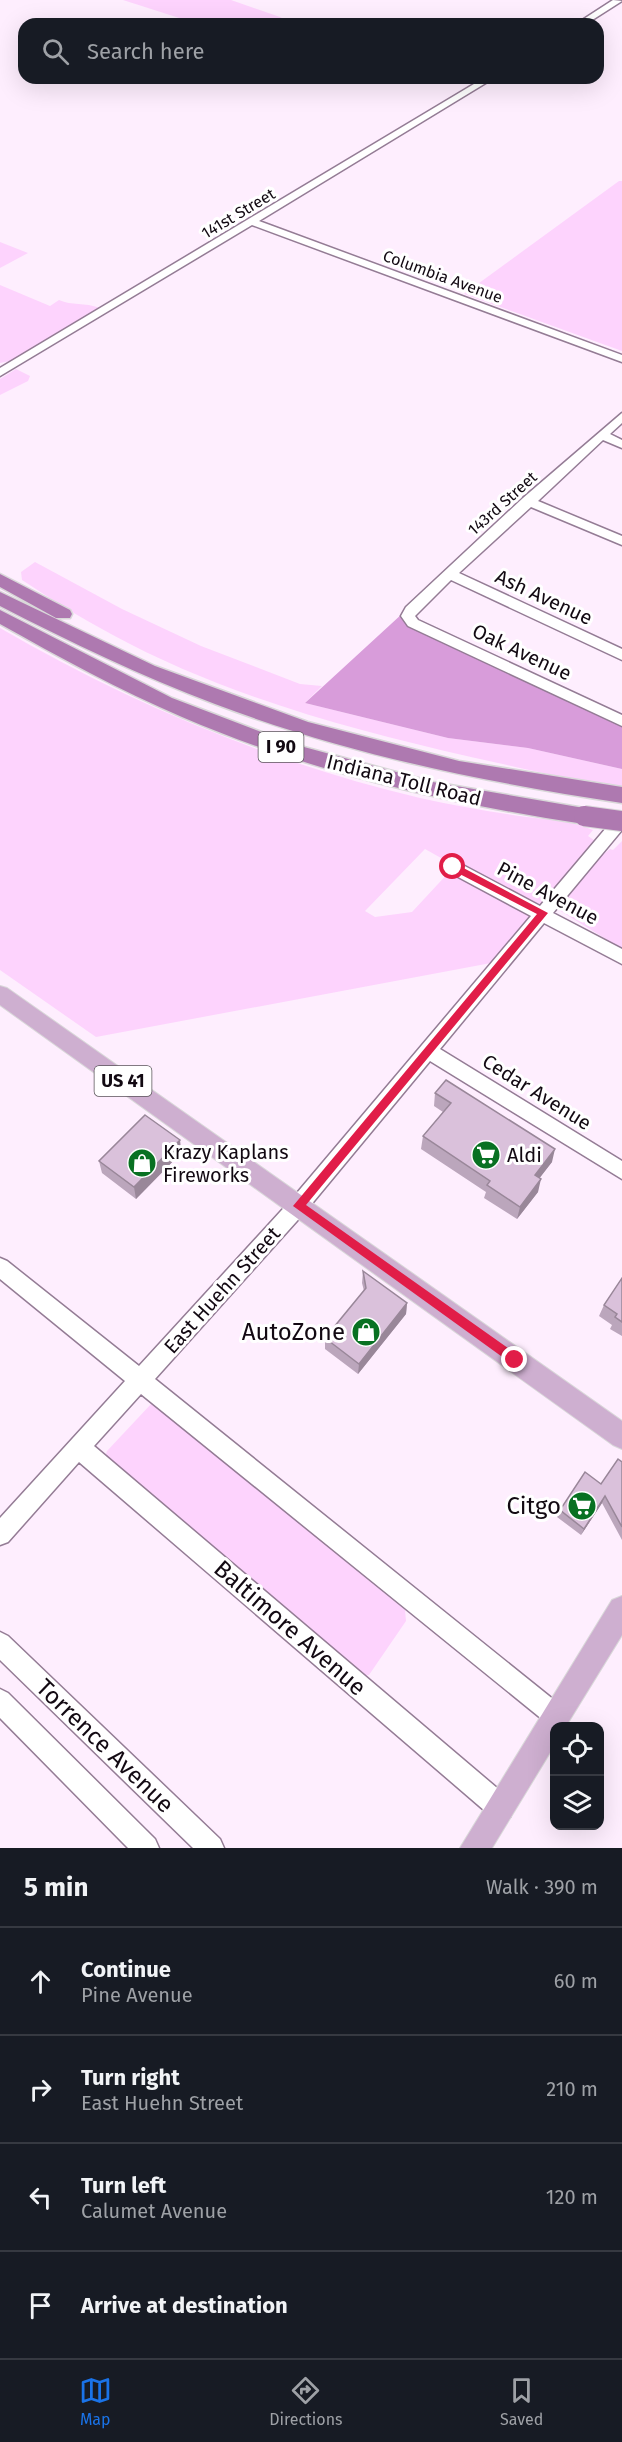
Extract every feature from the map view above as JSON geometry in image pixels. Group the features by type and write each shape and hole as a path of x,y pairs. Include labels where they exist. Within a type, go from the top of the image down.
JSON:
{"highway":[{"path":"0,580 125,649 259,714"},
{"name":"Indiana Toll Road","path":"0,598 111,655 204,695 259,714 406,755 471,770 612,794"},
{"name":"Indiana Toll Road","path":"0,616 94,667 156,697 288,749 394,781 465,797 622,820"}],"main road":[{"name":"US 41","path":"0,994 622,1436"},
{"path":"475,1848 622,1610"}],"street":[{"path":"590,18 619,0"},
{"name":"141st Street","path":"0,373 480,84"},
{"name":"Columbia Avenue","path":"253,222 622,358"},
{"name":"143rd Street","path":"408,616 411,610 527,501 622,417"},
{"path":"601,435 622,444"},
{"path":"527,501 622,542"},
{"name":"Ash Avenue","path":"449,574 622,655"},
{"name":"Oak Avenue","path":"408,616 413,622 622,721"},
{"name":"East Huehn Street","path":"0,1534 298,1206 622,820"},
{"name":"Pine Avenue","path":"453,867 622,957"},
{"name":"Cedar Avenue","path":"428,1051 622,1171"},
{"path":"0,1267 556,1716"},
{"name":"Baltimore Avenue","path":"79,1448 501,1808"},
{"name":"Torrence Avenue","path":"0,1644 211,1848"},
{"name":"Torrence Avenue","path":"0,1701 146,1848"}],"shaded area":[{"path":"123,0 231,0 282,18 179,18"},
{"path":"622,181 622,351 464,294"},
{"path":"0,242 28,253 0,268"},
{"path":"0,285 50,306 59,300 100,308 10,361 0,363"},
{"path":"16,369 30,376 28,381 0,395 0,379"},
{"path":"35,562 122,609 201,646 300,684 322,686 305,703 448,738 528,748 622,769 622,787 546,774 379,735 287,708 197,675 100,628 22,580 21,572"},
{"path":"403,613 622,721 622,769 528,748 448,738 305,703"},
{"path":"0,628 100,682 151,706 257,749 365,784 420,798 577,825 593,830 588,836 594,840 539,913 425,849 365,911 375,917 412,912 451,870 526,911 531,917 491,963 96,1037 0,970"},
{"path":"622,841 622,949 559,910 568,892 580,876 602,855 610,849 613,850"},
{"path":"152,1403 405,1610 406,1621 369,1675 364,1676 105,1457 107,1451"}],"building":[{"name":"Aldi","path":"446,1080 555,1149 535,1175 541,1179 520,1207 487,1185 490,1181 423,1136 451,1103 435,1093"},
{"name":"Krazy Kaplans Fireworks","path":"145,1115 180,1140 134,1187 99,1161"},
{"name":"AutoZone","path":"363,1271 407,1303 359,1364 325,1338 366,1288"},
{"path":"622,1278 622,1322 615,1317 617,1314 604,1305"},
{"path":"618,1459 622,1462 622,1527 605,1496 584,1529 560,1510 585,1472 601,1484"}],"place":[{"name":"Aldi","path":"486,1155"},
{"name":"Krazy Kaplans Fireworks","path":"142,1163"},
{"name":"AutoZone","path":"366,1332"},
{"name":"Citgo","path":"582,1506"}],"route":[{"path":"453,867 543,913 298,1206 515,1360"}]}
